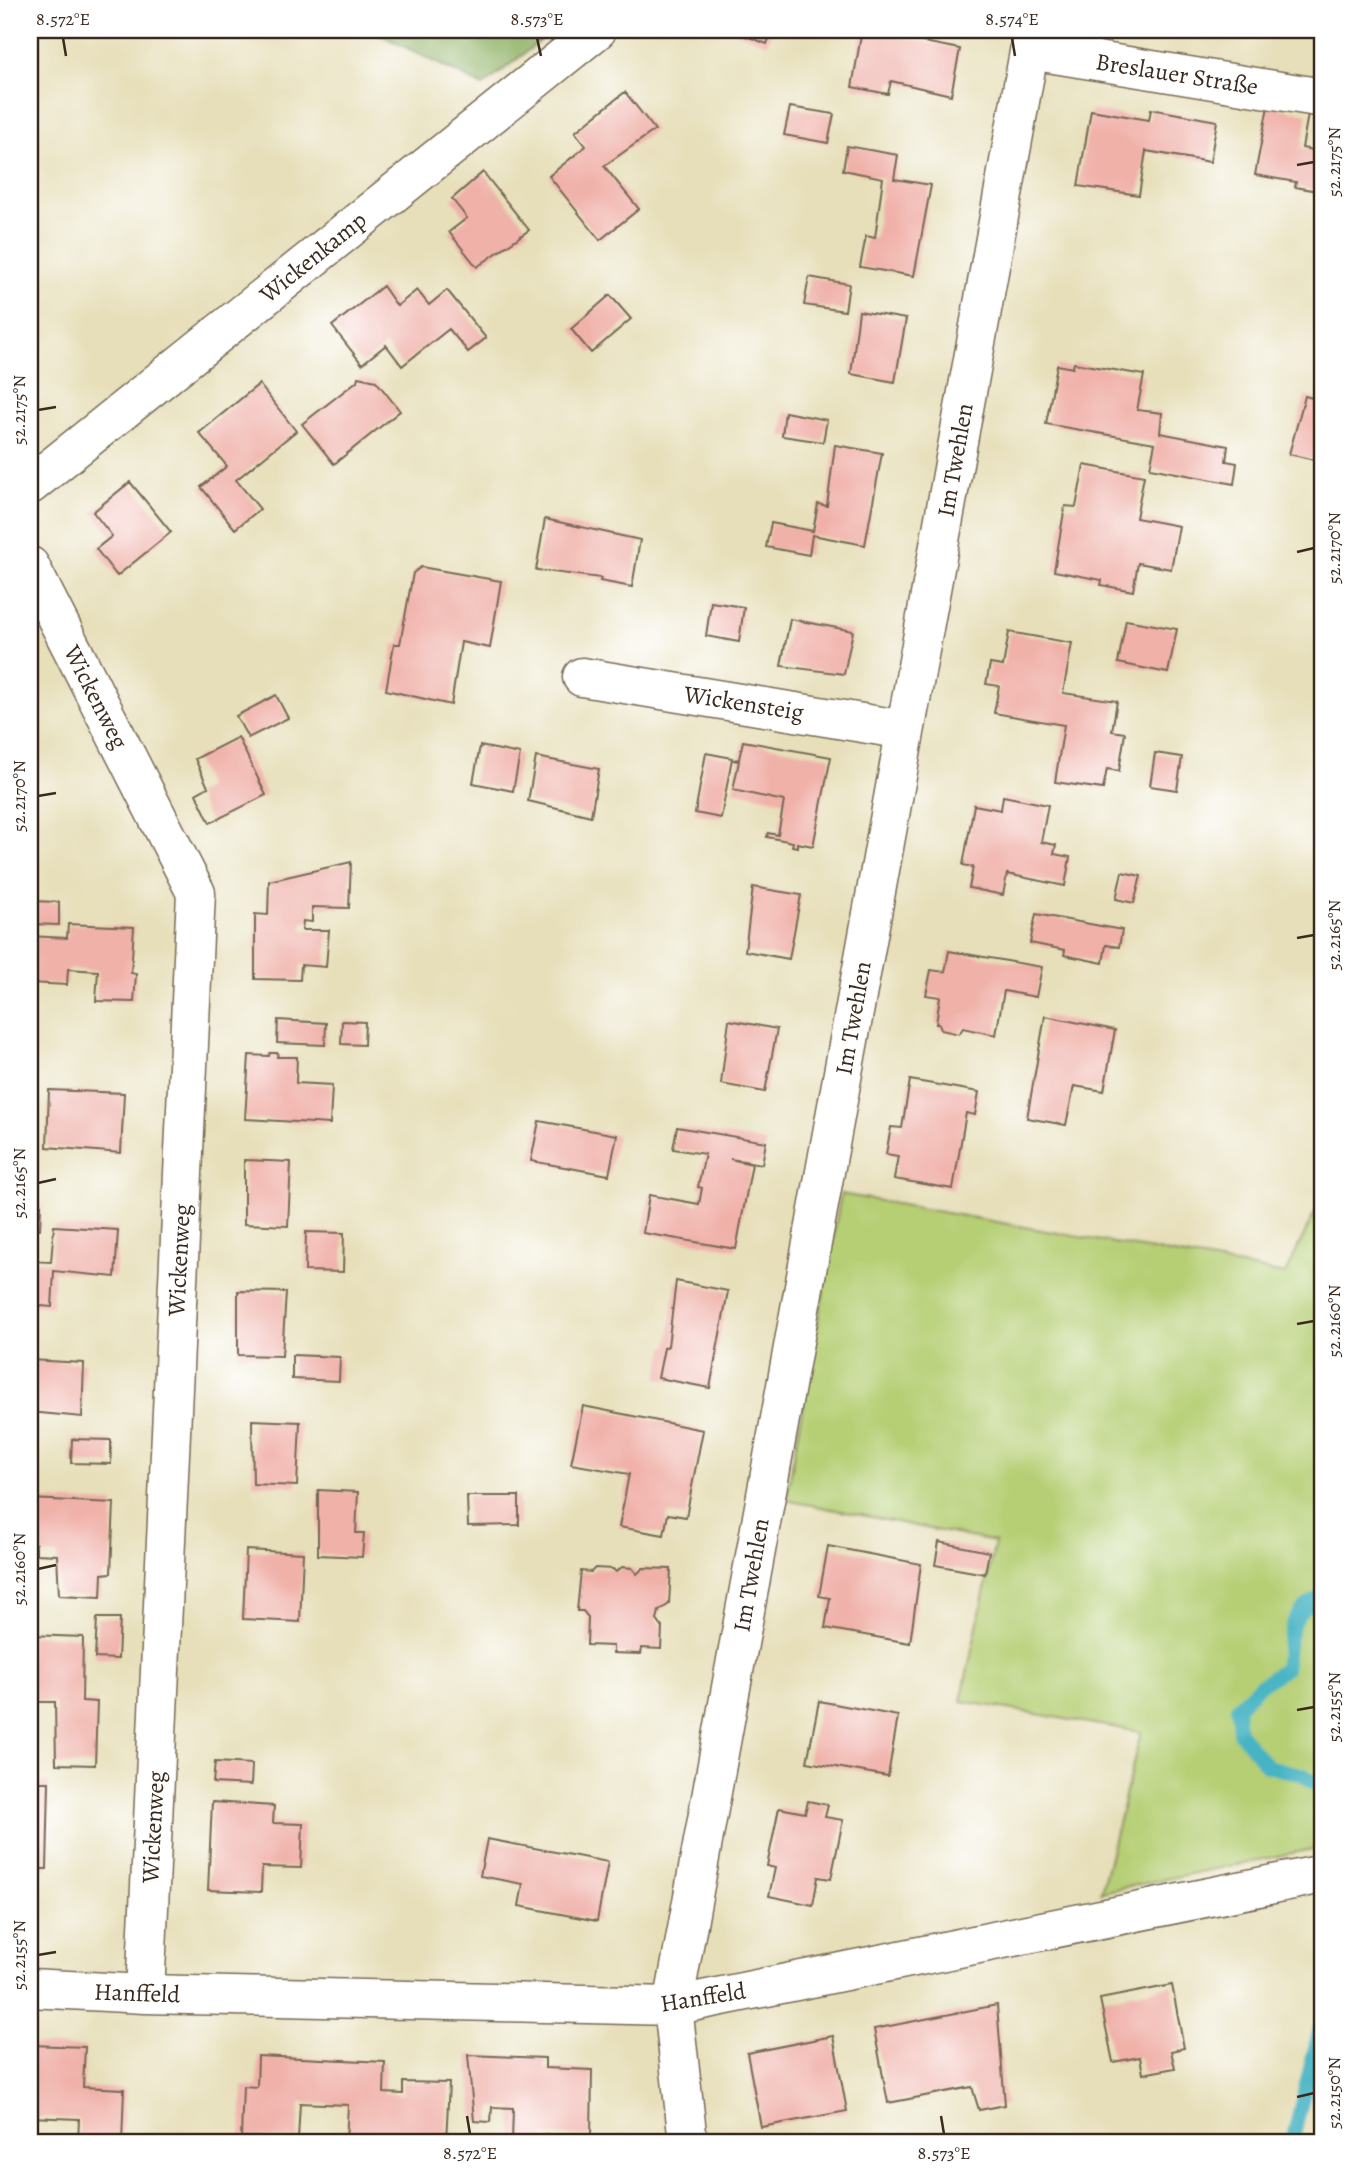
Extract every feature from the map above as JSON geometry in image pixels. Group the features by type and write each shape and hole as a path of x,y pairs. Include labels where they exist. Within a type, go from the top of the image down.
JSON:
{"street":[{"name":"Wickenkamp","path":"30,485 597,30"},
{"name":"Breslauer Straße","path":"1032,40 1323,98"},
{"name":"Im Twehlen","path":"688,2142 673,2006 1032,40"},
{"name":"Wickenweg","path":"30,566 196,893 145,1994"},
{"name":"Wickensteig","path":"582,677 905,730"},
{"name":"Hanffeld","path":"30,1988 145,1994 673,2006 1323,1874"}],"green space":[{"path":"371,30 554,30 483,86"},
{"path":"841,1194 1285,1274 1323,1196 1323,1847 1101,1892 1141,1732 961,1701 995,1542 786,1500"}],"building":[{"path":"730,30 772,30 767,44"},
{"path":"862,30 960,49 951,95 891,81 888,94 852,87"},
{"path":"625,92 655,130 604,166 639,209 600,240 549,176 586,146 575,132"},
{"path":"1268,106 1308,114 1302,148 1323,152 1323,192 1295,187 1296,182 1255,175"},
{"path":"790,107 834,114 828,143 784,135"},
{"path":"1151,109 1217,121 1210,162 1146,151 1139,195 1078,186 1091,110 1149,120"},
{"path":"847,146 898,155 894,179 931,185 914,276 860,267 866,236 875,238 883,178 843,170"},
{"path":"483,172 529,230 477,267 449,232 467,218 452,199"},
{"path":"809,277 849,284 845,311 804,305"},
{"path":"383,286 397,306 417,290 429,305 447,290 486,338 468,352 449,329 402,366 386,345 362,364 332,326"},
{"path":"610,295 631,319 591,353 571,329"},
{"path":"859,311 906,319 895,382 851,374"},
{"path":"1074,363 1144,375 1137,410 1162,413 1160,433 1228,446 1226,461 1237,463 1234,484 1150,468 1155,443 1046,424 1057,365 1073,368"},
{"path":"358,377 376,381 400,411 334,464 302,424 357,381"},
{"path":"259,384 296,431 236,480 260,509 235,529 201,487 227,466 199,433"},
{"path":"1305,396 1323,401 1323,428 1314,460 1289,454"},
{"path":"785,412 827,420 823,442 782,436"},
{"path":"835,445 882,453 865,545 812,535 809,555 766,547 771,523 813,531 818,504 827,506"},
{"path":"1084,465 1144,476 1136,518 1179,526 1171,569 1138,563 1133,591 1101,585 1102,580 1054,571 1065,506 1076,507"},
{"path":"130,482 171,532 117,576 96,549 112,536 93,512"},
{"path":"545,519 640,540 632,587 600,581 601,578 536,570"},
{"path":"421,567 501,581 490,648 461,642 451,705 386,690 394,644 400,644 413,573"},
{"path":"711,602 744,607 739,642 706,636"},
{"path":"790,619 853,631 844,674 781,666"},
{"path":"1126,620 1177,629 1168,673 1118,663"},
{"path":"1009,632 1072,643 1063,693 1117,701 1112,731 1125,733 1119,771 1107,769 1103,789 1055,782 1064,725 994,713 999,686 986,684 990,664 1003,666"},
{"path":"276,695 288,718 248,738 236,716"},
{"path":"238,737 266,795 210,823 196,794 208,787 195,759"},
{"path":"743,741 831,757 813,846 797,843 797,847 792,846 793,842 767,837 768,833 778,835 784,801 733,790 739,761 733,760 739,759"},
{"path":"480,746 520,754 513,791 473,783"},
{"path":"706,753 732,758 721,818 695,813"},
{"path":"1155,753 1182,757 1177,790 1150,786"},
{"path":"536,757 599,769 591,816 528,801"},
{"path":"1003,796 1048,805 1041,842 1056,845 1054,854 1070,857 1065,886 1007,874 1003,895 969,888 973,867 963,865 974,805 1001,810"},
{"path":"351,862 349,908 312,907 312,922 303,921 302,930 329,930 326,967 301,965 300,980 255,979 255,914 268,915 269,881"},
{"path":"1122,872 1141,876 1134,903 1116,899"},
{"path":"753,887 801,895 789,959 745,951"},
{"path":"30,901 59,902 59,925 30,924"},
{"path":"1036,914 1122,930 1119,947 1106,945 1103,963 1064,955 1065,950 1030,943"},
{"path":"68,924 134,927 131,973 136,974 134,1002 96,1001 98,971 68,969 67,985 30,983 30,936 67,938"},
{"path":"949,951 1042,967 1036,997 1004,991 996,1035 963,1028 959,1034 941,1030 939,1024 936,1024 940,997 926,995 931,970 945,972"},
{"path":"1045,1016 1115,1030 1104,1091 1074,1086 1066,1125 1027,1118"},
{"path":"278,1020 326,1023 325,1045 277,1043"},
{"path":"729,1020 777,1029 765,1092 721,1084"},
{"path":"342,1021 365,1022 364,1045 341,1044"},
{"path":"270,1053 278,1053 277,1057 297,1057 296,1083 332,1085 330,1124 245,1119 249,1055 269,1056"},
{"path":"910,1080 979,1092 975,1115 966,1113 953,1189 894,1179 898,1156 886,1154 891,1127 902,1128"},
{"path":"49,1090 124,1093 121,1153 47,1147"},
{"path":"539,1121 617,1135 609,1175 531,1161"},
{"path":"677,1127 766,1142 762,1164 730,1159 752,1164 736,1249 643,1233 649,1195 699,1204 702,1188 698,1187 705,1154 673,1149"},
{"path":"244,1160 291,1162 288,1226 244,1224"},
{"path":"30,1205 41,1205 40,1229 30,1228"},
{"path":"54,1226 118,1230 115,1277 54,1271 52,1307 30,1305 30,1261 51,1262"},
{"path":"306,1232 344,1233 343,1272 305,1271"},
{"path":"676,1281 728,1291 710,1388 658,1378 664,1348 668,1346"},
{"path":"238,1291 286,1292 282,1356 238,1355"},
{"path":"292,1355 340,1357 339,1381 292,1379"},
{"path":"30,1360 84,1363 82,1417 30,1412"},
{"path":"583,1406 703,1430 686,1517 668,1514 664,1535 619,1527 629,1474 571,1464"},
{"path":"252,1420 300,1422 297,1486 253,1484"},
{"path":"72,1439 111,1440 111,1464 71,1463"},
{"path":"318,1490 358,1492 356,1533 364,1533 362,1557 318,1555"},
{"path":"467,1496 519,1496 519,1525 468,1526"},
{"path":"30,1499 114,1503 111,1573 102,1574 101,1597 59,1595 57,1555 36,1554 36,1544 30,1543"},
{"path":"939,1542 989,1552 985,1574 935,1565"},
{"path":"828,1546 921,1564 910,1643 825,1628 830,1598 819,1596"},
{"path":"246,1550 303,1553 300,1622 243,1619"},
{"path":"622,1567 632,1568 637,1574 643,1568 671,1569 669,1604 659,1611 657,1620 662,1627 661,1649 642,1648 641,1654 613,1653 613,1646 587,1645 588,1617 583,1611 577,1611 581,1571 591,1572 595,1568 613,1569 616,1572"},
{"path":"97,1618 120,1618 118,1659 95,1658"},
{"path":"30,1635 83,1637 82,1701 97,1702 95,1765 56,1764 55,1702 30,1702"},
{"path":"819,1701 898,1716 888,1776 807,1762"},
{"path":"215,1762 252,1764 251,1785 213,1783"},
{"path":"30,1782 49,1782 47,1869 30,1869"},
{"path":"808,1801 828,1805 825,1817 843,1820 831,1879 818,1877 813,1905 769,1896 775,1868 767,1866 779,1808 805,1813"},
{"path":"212,1802 274,1806 273,1823 303,1824 301,1868 262,1867 261,1892 208,1890"},
{"path":"487,1839 608,1862 597,1921 519,1906 523,1884 480,1876"},
{"path":"1172,1985 1184,2048 1171,2051 1175,2068 1143,2074 1140,2057 1113,2062 1100,1999"},
{"path":"997,2005 1005,2105 979,2110 972,2087 888,2103 874,2029"},
{"path":"833,2036 847,2111 761,2127 747,2053"},
{"path":"30,2045 85,2047 83,2087 124,2089 122,2142 78,2142 79,2119 30,2117"},
{"path":"468,2055 545,2058 545,2068 592,2070 591,2137 543,2135 542,2142 512,2142 513,2108 492,2107 491,2122 474,2121"},
{"path":"258,2056 385,2062 384,2093 403,2094 403,2082 449,2083 446,2142 346,2142 348,2105 300,2103 298,2139 241,2137 243,2086 257,2087"}],"waterway":[{"path":"1323,1596 1303,1609 1297,1617 1290,1635 1285,1669 1260,1685 1237,1707 1239,1732 1267,1766 1304,1775 1323,1790"},
{"path":"1292,2142 1323,2015"}]}
